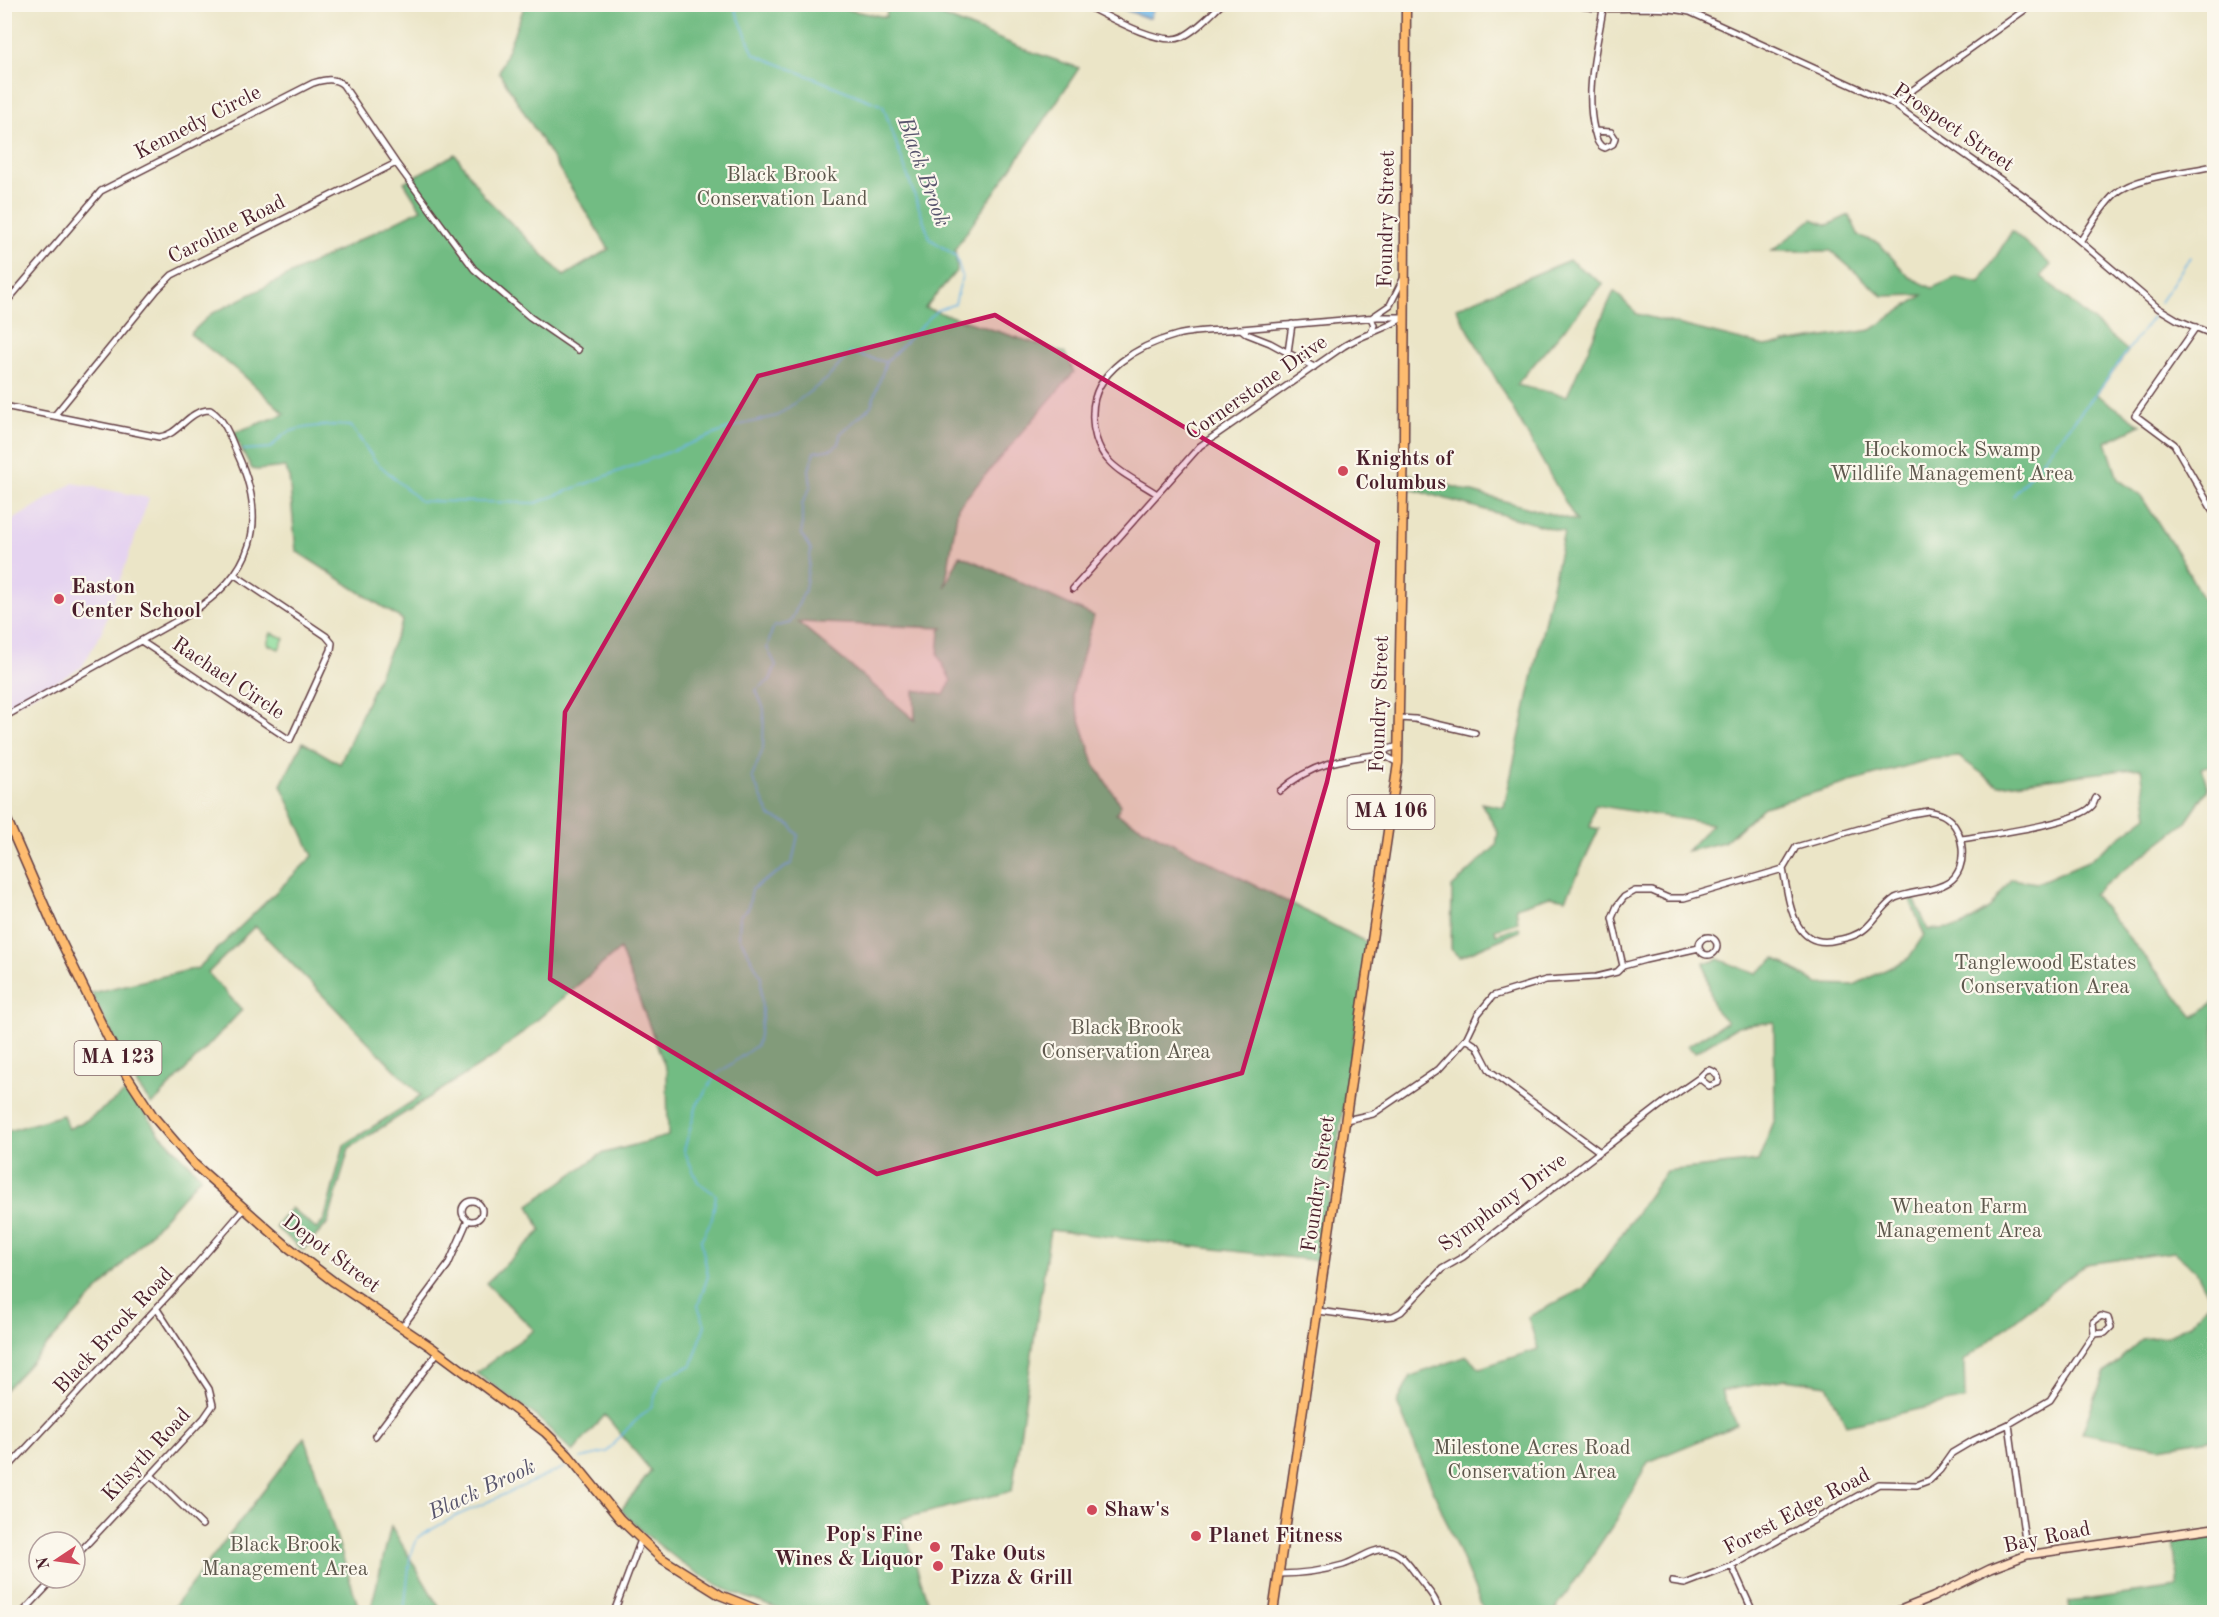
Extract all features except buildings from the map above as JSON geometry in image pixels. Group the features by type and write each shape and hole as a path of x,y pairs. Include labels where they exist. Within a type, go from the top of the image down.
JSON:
{"main road":[{"name":"Foundry Street","path":"1273,1612 1398,763 1406,4"},
{"name":"Depot Street","path":"4,813 110,1043 137,1093 158,1123 189,1158 244,1209 333,1282 438,1352 525,1416 557,1443 614,1513 661,1558 693,1580 729,1600 763,1612"},
{"name":"Bay Road","path":"1895,1612 1934,1597 1989,1569 2027,1556 2214,1528"}],"street":[{"path":"1083,4 1155,37 1169,40 1189,33 1222,4"},
{"name":"Prospect Street","path":"1570,4 1603,9 1672,9 1690,12 1893,104 2042,208 2158,308 2214,335"},
{"path":"1893,104 2034,4"},
{"path":"1594,131 1591,94 1603,9"},
{"name":"Kennedy Circle","path":"4,305 101,191 314,83 329,80 343,85 408,180 474,269 530,317 578,350"},
{"name":"Caroline Road","path":"54,416 157,290 172,275 396,163"},
{"path":"2080,240 2113,196 2124,187 2214,166"},
{"path":"1371,318 1387,309 1393,302 1404,275"},
{"path":"1156,494 1115,466 1103,453 1096,436 1093,403 1098,388 1107,374 1121,362 1178,335 1292,324 1404,317"},
{"name":"Cornerstone Drive","path":"1073,589 1204,442 1349,343 1390,327 1404,317"},
{"path":"1371,318 1374,324 1371,333"},
{"path":"1288,352 1292,324"},
{"path":"2196,327 2135,415 2174,444 2214,513"},
{"path":"1241,329 1314,367"},
{"path":"4,406 159,437 170,435 190,416 207,410 214,412 222,422 243,468 252,497 254,513 245,555 235,575 210,601 4,717"},
{"name":"Rachael Circle","path":"141,641 290,740 331,650 332,643 326,636 235,575"},
{"path":"1399,718 1475,733"},
{"path":"1280,791 1295,777 1321,765 1349,758 1382,754 1388,749 1399,746"},
{"path":"1382,754 1398,763"},
{"path":"1961,839 2048,824 2091,808 2096,798"},
{"path":"1928,811 1947,817 1956,827 1961,839 1962,861 1951,881 1895,898 1865,929 1855,936 1827,942 1817,942 1807,936 1797,925 1790,907 1783,869 1793,851 1800,845 1928,811"},
{"path":"1623,966 1612,918 1624,897 1635,891 1646,890 1668,898 1684,898 1783,869"},
{"path":"1346,1120 1373,1114 1439,1069 1466,1040 1478,1014 1493,996 1546,980 1596,977 1617,972 1623,966 1699,948"},
{"path":"1466,1040 1477,1046 1490,1071 1600,1152"},
{"name":"Symphony Drive","path":"1318,1311 1371,1318 1393,1316 1401,1312 1442,1269 1463,1257 1699,1078"},
{"name":"Black Brook Road","path":"4,1472 157,1309 244,1209"},
{"path":"402,1327 448,1265 467,1222"},
{"name":"Kilsyth Road","path":"87,1544 211,1409 213,1402 210,1389 157,1309"},
{"name":"Forest Edge Road","path":"1672,1582 1685,1584 1732,1566 1879,1484 1917,1485 1930,1480 1952,1453 2050,1400 2094,1334"},
{"path":"375,1436 438,1352"},
{"path":"2009,1424 2027,1556"},
{"path":"151,1475 202,1525"},
{"path":"614,1612 641,1540"},
{"path":"1279,1574 1301,1574 1329,1569 1376,1551 1390,1550 1410,1565 1435,1599 1439,1612"},
{"path":"1732,1566 1753,1612"},
{"path":"23,1612 44,1590"}],"highlighted area":[{"path":"995,315 1378,542 1327,782 1242,1073 877,1174 550,979 565,712 758,376"}],"shaded area":[{"name":"Easton Center School","path":"73,483 149,498 102,631 82,667 5,711 5,525"}],"green space":[{"path":"817,4 886,17 888,5 929,5 927,10 1032,52 1079,68 955,249 957,270 925,308 1065,353 1074,372 958,507 945,587 960,555 1094,616 1072,694 1094,764 1121,805 1116,814 1368,943 1320,1261 1050,1230 1012,1491 901,1519 931,1612 791,1612 727,1590 687,1567 644,1533 621,1510 651,1471 605,1415 573,1452 535,1415 476,1373 534,1330 486,1283 541,1231 529,1205 601,1154 668,1136 667,1072 620,949 495,1056 349,1148 328,1223 303,1250 275,1227 291,1208 316,1229 324,1221 344,1145 421,1096 255,926 208,973 242,1010 152,1105 138,1086 91,993 198,968 313,856 281,785 303,742 340,764 403,620 296,551 289,476 285,467 252,469 233,433 285,414 242,374 190,334 211,314 421,209 404,182 455,154 484,196 564,276 609,249 499,72 525,5","holes":["798,622 943,628 940,631 938,655 951,681 944,695 914,690 915,720"]},
{"path":"1849,215 1859,236 1879,243 1909,277 1932,288 1957,277 1980,282 2012,231 2051,265 2041,276 2128,351 2096,394 2141,425 2106,442 2118,479 2141,496 2180,557 2214,620 2214,764 2202,768 2208,789 2184,824 2093,894 2194,1017 2214,1002 2214,1438 2160,1447 2082,1433 2104,1374 2142,1339 2167,1336 2190,1324 2211,1300 2196,1271 2174,1252 2086,1264 1964,1361 1965,1399 1846,1425 1827,1385 1786,1379 1721,1391 1737,1425 1648,1462 1617,1519 1554,1612 1484,1612 1397,1403 1411,1376 1467,1356 1480,1368 1538,1349 1528,1317 1584,1288 1666,1171 1758,1161 1775,1119 1774,1022 1738,1026 1695,1052 1687,1046 1727,1022 1713,1007 1704,962 1718,959 1756,974 1775,958 1817,984 1854,985 1908,959 1924,935 1910,899 1914,898 1928,930 1961,927 1990,908 2011,879 2037,883 2088,861 2148,816 2141,768 1998,785 1959,757 1931,759 1764,807 1724,842 1687,851 1712,824 1595,805 1590,827 1599,829 1566,899 1550,896 1516,907 1518,922 1495,929 1496,934 1519,927 1520,931 1459,957 1451,949 1452,887 1496,846 1498,832 1481,803 1504,807 1564,532 1407,488 1408,474 1576,521 1456,308 1569,260 1603,284 1516,385 1567,396 1614,291 1637,314 1765,346 1871,330 1923,295 1883,296 1831,251 1772,251 1812,219 1828,225"},
{"path":"271,633 284,638 279,649 267,644"},
{"path":"129,1090 159,1133 201,1176 5,1390 5,1132 63,1115 68,1129 87,1120"},
{"name":"Black Brook Management Area","path":"305,1437 360,1612 170,1612"},
{"name":"Black Brook Management Area","path":"391,1526 442,1612 370,1612"},
{"path":"2214,1533 2214,1612 2070,1612 2069,1602 2178,1587 2173,1539"}],"water":[{"path":"1112,5 1155,5 1150,18 1147,18"}],"waterway":[{"name":"Black Brook","path":"581,1458 607,1452 651,1407 662,1379 692,1365 705,1325 698,1306 708,1276 701,1240 712,1219 716,1195 698,1182 684,1150 697,1105 716,1075 757,1045 762,1019 761,976 739,936 740,915 748,909 752,889 792,863 798,835 789,824 770,816 752,777 763,749 764,709 756,690 770,680 776,665 767,648 773,627 790,623 805,590 811,550 802,535 802,504 811,486 809,470 814,452 832,449 839,444 840,434 871,406 886,362 937,310 955,304 962,276 956,256 930,239 883,106 754,54 733,4"},
{"path":"2160,302 2190,257"},
{"path":"2013,496 2099,390 2153,316"},
{"path":"243,450 271,448 285,434 307,427 351,426 375,461 420,501 536,503 736,426 777,416 827,379 850,353 886,362"},
{"name":"Black Brook","path":"404,1612 410,1557 418,1537 454,1517 565,1467"}],"place":[{"name":"Knights of Columbus","path":"1343,471"},
{"name":"Easton Center School","path":"59,599"},
{"name":"Shaw's","path":"1092,1510"},
{"name":"Planet Fitness","path":"1196,1536"},
{"name":"Pop's Fine Wines & Liquor","path":"935,1547"},
{"name":"Take Outs Pizza & Grill","path":"938,1566"}],"park label":[{"name":"Black Brook Conservation Land","path":"782,187"},
{"name":"Hockomock Swamp Wildlife Management Area","path":"1952,462"},
{"name":"Tanglewood Estates Conservation Area","path":"2045,975"},
{"name":"Black Brook Conservation Area","path":"1126,1040"},
{"name":"Wheaton Farm Management Area","path":"1959,1219"},
{"name":"Milestone Acres Road Conservation Area","path":"1532,1460"}]}
